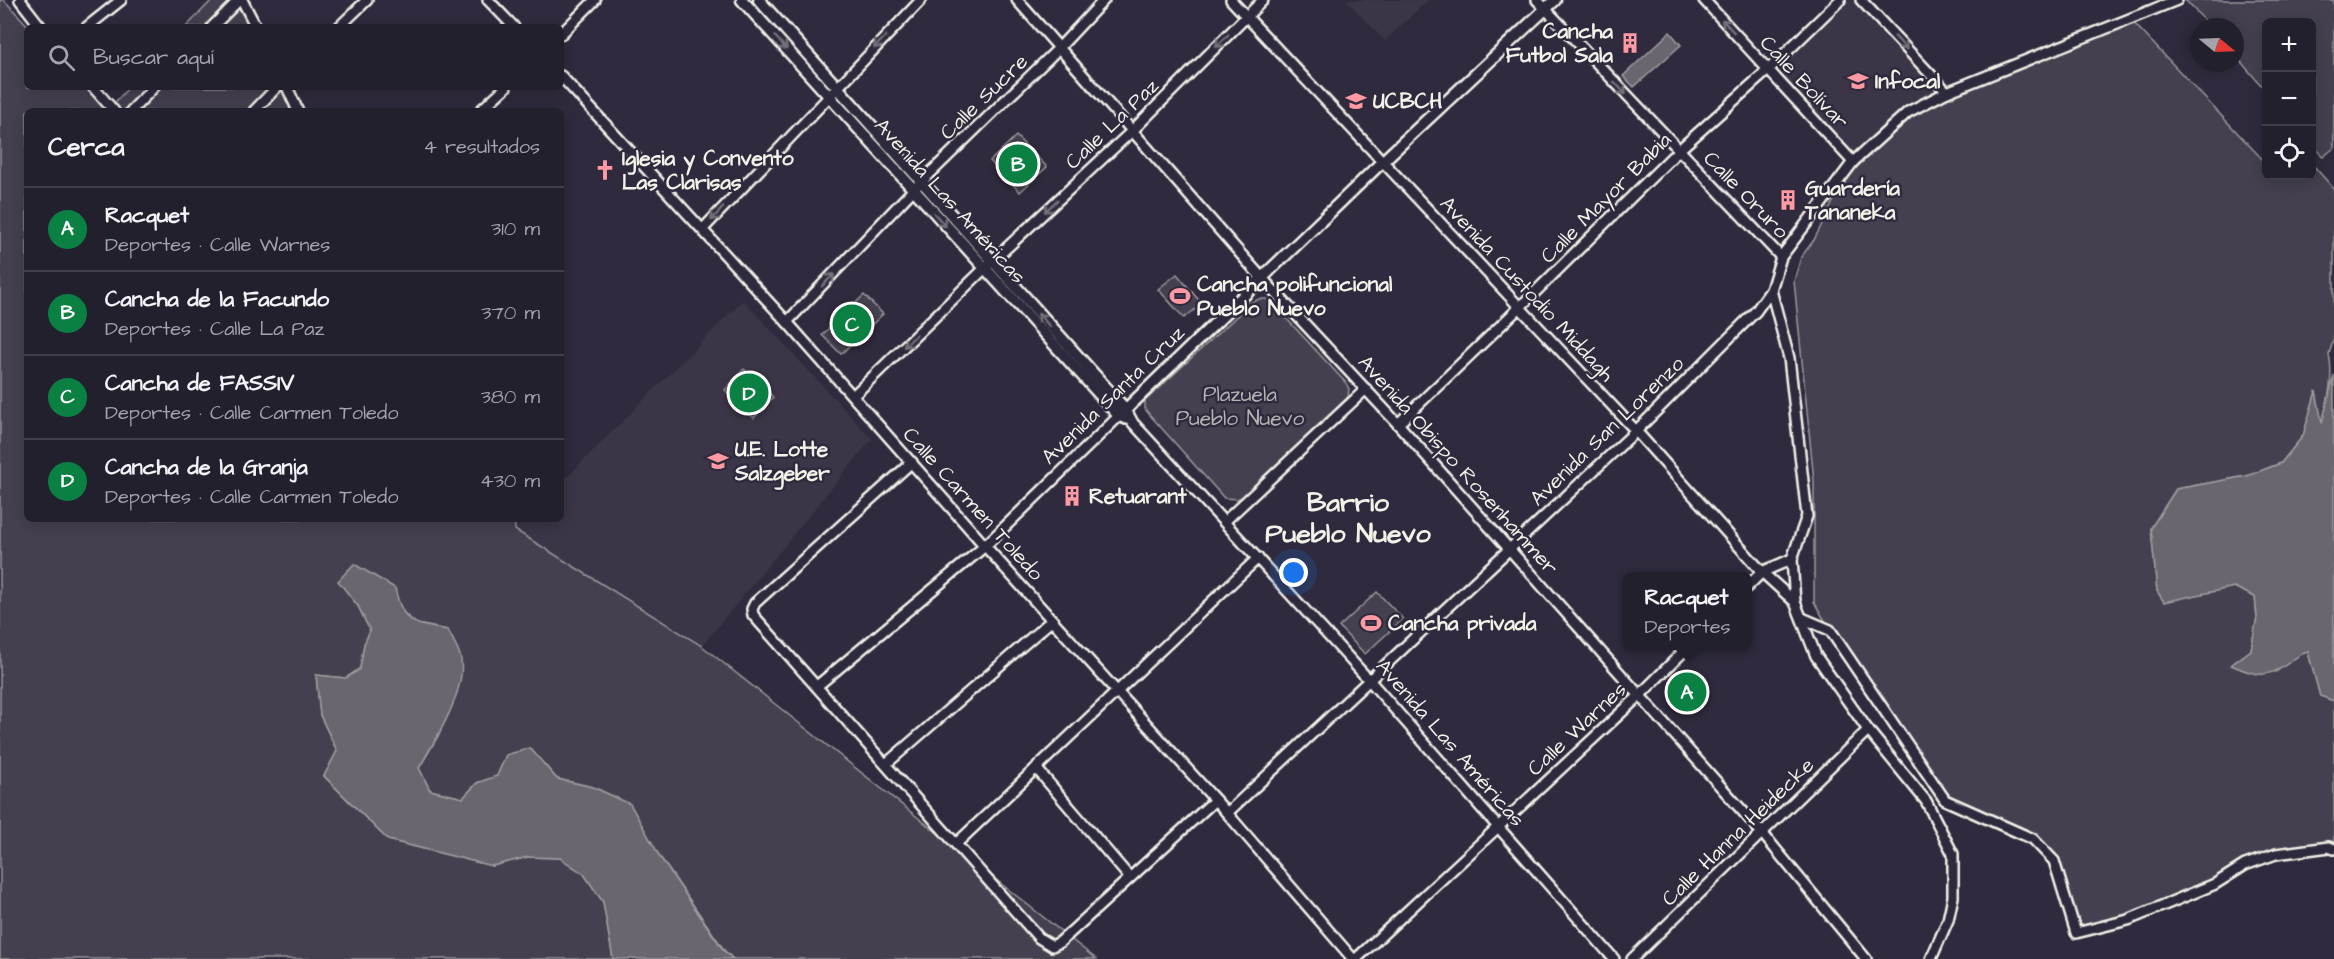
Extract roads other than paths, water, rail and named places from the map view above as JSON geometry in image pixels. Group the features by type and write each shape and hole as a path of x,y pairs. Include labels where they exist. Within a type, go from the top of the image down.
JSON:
{"main road":[{"name":"Avenida Las Américas","path":"742,0 828,95 917,187 1122,413"},
{"name":"Avenida Las Américas","path":"759,0 837,87 917,187"},
{"name":"Avenida Santa Cruz","path":"1122,413 1261,277 1555,0"}],"street":[{"path":"20,0 39,24"},
{"path":"91,24 121,0"},
{"path":"215,24 241,0 254,24"},
{"path":"342,24 367,0"},
{"path":"488,0 511,24"},
{"path":"564,31 595,0"},
{"path":"703,229 828,95 921,0"},
{"name":"Avenida Obispo Rosenhammer","path":"1017,0 1261,277 1398,424 1763,834 1866,959"},
{"name":"Calle Sucre","path":"787,322 917,187 1058,49 1104,0"},
{"name":"Avenida Custodio Middagh","path":"1231,0 1636,431 1762,572 1795,602"},
{"name":"Calle La Paz","path":"853,396 988,265 1132,131 1263,0"},
{"name":"Calle Oruro","path":"1537,0 1781,257"},
{"name":"Calle Bolívar","path":"1704,0 1853,162"},
{"name":"Calle Mayor Babia","path":"1398,424 1679,150 1768,70 1840,0"},
{"path":"1861,0 1947,92"},
{"path":"1781,257 1853,162 1908,112 1947,92 2176,0"},
{"name":"Calle Carmen Toledo","path":"564,79 787,322 1355,959"},
{"path":"96,90 111,108"},
{"path":"134,108 151,90"},
{"path":"257,108 274,90"},
{"path":"288,90 297,108"},
{"path":"483,108 503,90"},
{"name":"Avenida San Lorenzo","path":"1227,813 1636,431 1755,311 1771,290 1781,257"},
{"path":"1771,290 1789,358 1807,516 1792,559 1795,602 1816,656 1868,730 1926,801 1953,854 1953,897 1948,920 1931,959"},
{"path":"1225,521 1366,389"},
{"name":"Avenida Las Américas","path":"1122,413 1225,521 1370,681 1614,959"},
{"name":"Avenida Santa Cruz","path":"817,686 985,546 1122,413"},
{"path":"912,462 755,603 752,609 753,615 1039,938 1052,946 1060,942 1215,800"},
{"path":"957,843 1258,558"},
{"path":"1752,582 1762,572 1792,559"},
{"path":"1802,618 1830,630 1945,800 2033,839 2054,861 2076,933 2128,920 2215,884 2245,865 2276,854 2329,847 2334,849"},
{"path":"886,764 1052,620"},
{"name":"Calle Warnes","path":"1355,959 1639,696 1684,650"},
{"name":"Calle Hanna Heidecke","path":"1632,959 1868,730"},
{"path":"1036,768 1130,878"}],"place":[{"name":"Cancha Futbol Sala","path":"1630,43"},
{"name":"Infocal","path":"1858,81"},
{"name":"UCBCH","path":"1356,101"},
{"name":"Cancha de la Facundo","path":"1018,164"},
{"name":"Iglesia y Convento Las Clarisas","path":"605,170"},
{"name":"Guardería Tananeka","path":"1788,200"},
{"name":"Cancha polifuncional Pueblo Nuevo","path":"1180,296"},
{"name":"Cancha de FASSIV","path":"852,324"},
{"name":"Cancha de la Granja","path":"749,393"},
{"name":"U.E. Lotte Salzgeber","path":"718,461"},
{"name":"Retuarant","path":"1072,496"},
{"name":"Cancha privada","path":"1371,623"},
{"name":"Racquet","path":"1687,692"}],"district":[{"name":"Barrio Pueblo Nuevo","path":"1348,518"}],"park label":[{"name":"Plazuela Pueblo Nuevo","path":"1240,406"}]}
